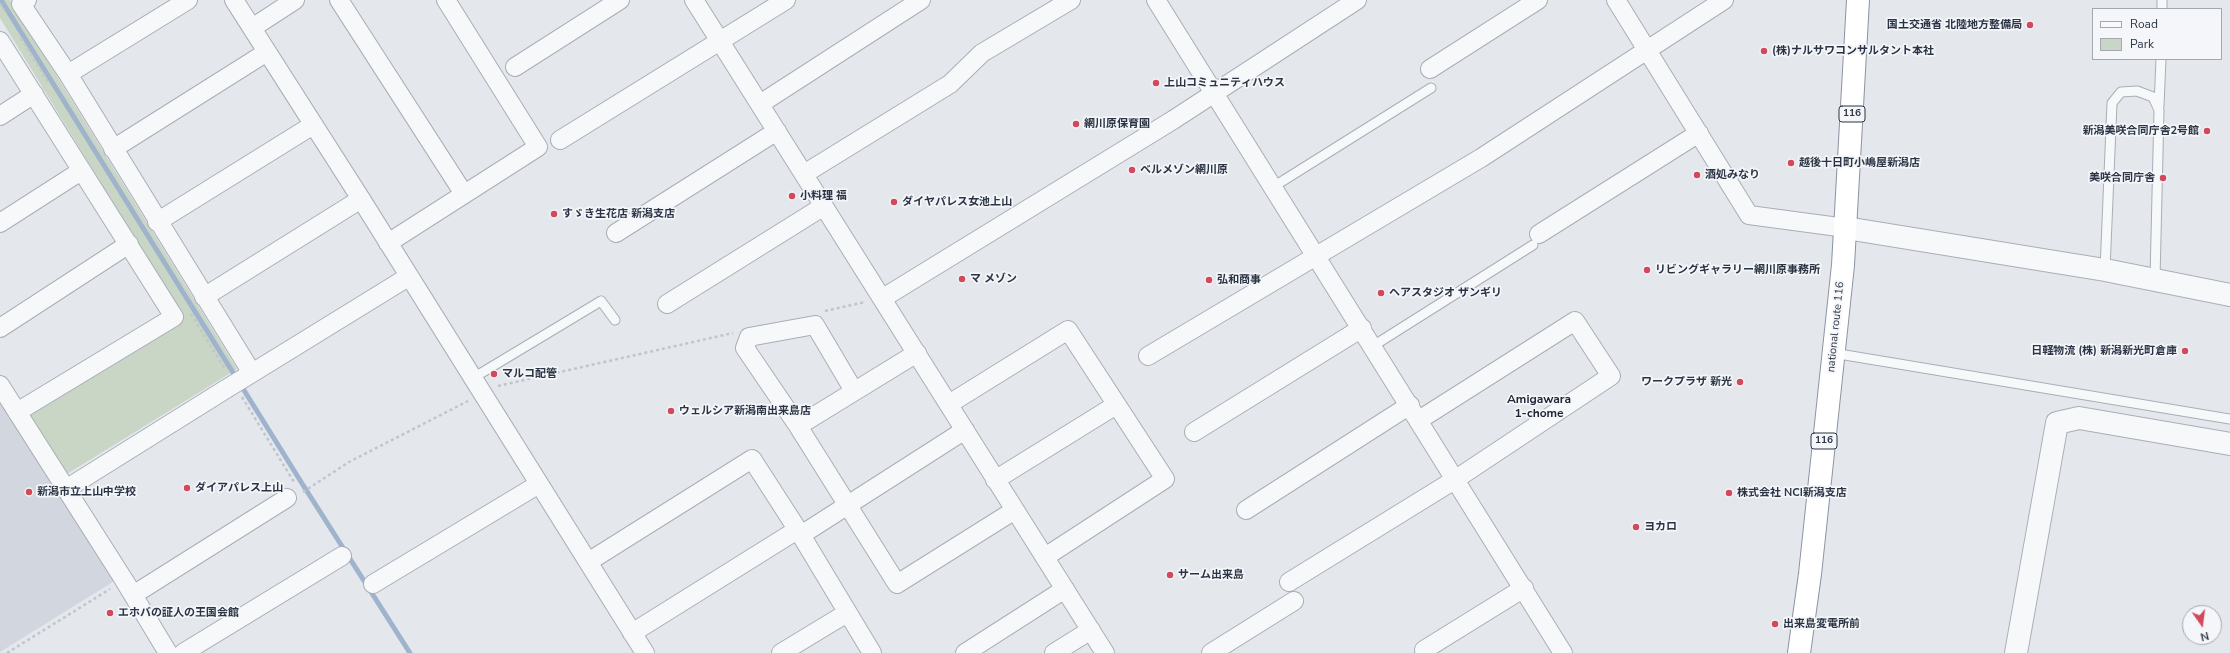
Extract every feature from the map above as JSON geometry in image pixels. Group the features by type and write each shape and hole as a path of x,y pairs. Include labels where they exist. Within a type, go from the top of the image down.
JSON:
{"highway":[{"name":"national route 116","path":"1799,653 1810,574 1846,228 1858,0"}],"street":[{"path":"27,0 21,4 68,74 204,297 248,375"},
{"path":"68,74 188,0"},
{"path":"234,0 362,199 408,277 645,653"},
{"path":"252,28 295,0"},
{"path":"339,0 464,194"},
{"path":"388,243 538,147 446,0"},
{"path":"515,67 620,0"},
{"path":"694,0 883,298 995,480 1105,653"},
{"path":"560,140 719,40 786,0"},
{"path":"760,104 921,0"},
{"path":"804,174 950,84 982,53 1071,0"},
{"path":"1156,0 1362,328 1563,653"},
{"path":"883,298 1173,120 1357,0"},
{"path":"1430,69 1538,0"},
{"path":"1616,0 1749,215 1846,228 2105,270 2230,295"},
{"path":"1148,356 1481,158 1724,0"},
{"path":"0,41 174,317 18,412"},
{"path":"113,149 267,52"},
{"path":"0,116 34,94"},
{"path":"157,222 314,125"},
{"path":"616,233 777,131"},
{"path":"1536,239 1699,133"},
{"path":"0,223 81,171"},
{"path":"204,297 362,199"},
{"path":"667,304 824,206"},
{"path":"0,328 129,244"},
{"path":"66,489 408,277"},
{"path":"1246,510 1414,412 1575,321 1611,376 1456,479 1289,582"},
{"path":"854,391 815,325 748,338 745,348 798,426 897,584 1014,510"},
{"path":"1194,432 1362,328"},
{"path":"949,404 1068,330 1165,479 1044,557"},
{"path":"798,426 916,353"},
{"path":"0,385 168,653"},
{"path":"995,480 1116,405"},
{"path":"2016,653 2057,424 2079,418 2230,444"},
{"path":"632,633 799,532 847,505 965,430"},
{"path":"588,562 752,459 799,532 872,653"},
{"path":"372,584 539,484"},
{"path":"133,595 287,498"},
{"path":"183,653 342,556"},
{"path":"1424,650 1524,588"},
{"path":"964,653 1065,589"},
{"path":"1211,653 1294,601"},
{"path":"781,653 847,613"},
{"path":"1054,653 1091,630"}],"lane":[{"path":"2155,280 2161,60"},
{"path":"1274,187 1431,88"},
{"path":"2105,270 2112,103 2121,92 2137,91 2153,97 2159,110"},
{"path":"1373,346 1536,239"},
{"path":"472,378 601,301 615,320"},
{"path":"1833,354 2230,420"}],"shaded area":[{"name":"新潟市立上山中学校","path":"0,404 116,580 0,652"}],"green space":[{"path":"0,0 10,0 237,369 67,474 26,416 183,317 0,18"}],"waterway":[{"path":"1,0 303,485 410,653"}],"place":[{"name":"国土交通省 北陸地方整備局","path":"2030,25"},
{"name":"(株)ナルサワコンサルタント本社","path":"1764,51"},
{"name":"上山コミュニティハウス","path":"1156,83"},
{"name":"網川原保育園","path":"1076,124"},
{"name":"新潟美咲合同庁舎2号館","path":"2207,131"},
{"name":"越後十日町小嶋屋新潟店","path":"1791,163"},
{"name":"ベルメゾン網川原","path":"1132,170"},
{"name":"酒処みなり","path":"1697,175"},
{"name":"美咲合同庁舎","path":"2163,178"},
{"name":"小料理 福","path":"792,196"},
{"name":"ダイヤパレス女池上山","path":"894,202"},
{"name":"すゞき生花店 新潟支店","path":"554,214"},
{"name":"リビングギャラリー網川原事務所","path":"1647,270"},
{"name":"マ メゾン","path":"962,279"},
{"name":"弘和商事","path":"1209,280"},
{"name":"ヘアスタジオ ザンギリ","path":"1381,293"},
{"name":"日軽物流 (株) 新潟新光町倉庫","path":"2185,351"},
{"name":"マルコ配管","path":"494,374"},
{"name":"ワークプラザ 新光","path":"1740,382"},
{"name":"ウェルシア新潟南出来島店","path":"671,411"},
{"name":"ダイアパレス上山","path":"187,488"},
{"name":"新潟市立上山中学校","path":"29,492"},
{"name":"株式会社 NCI新潟支店","path":"1729,493"},
{"name":"ヨカロ","path":"1636,527"},
{"name":"サーム出来島","path":"1170,575"},
{"name":"エホバの証人の王国会館","path":"110,613"},
{"name":"出来島変電所前","path":"1775,624"}],"district":[{"name":"Amigawara 1-chome","path":"1539,407"}]}
